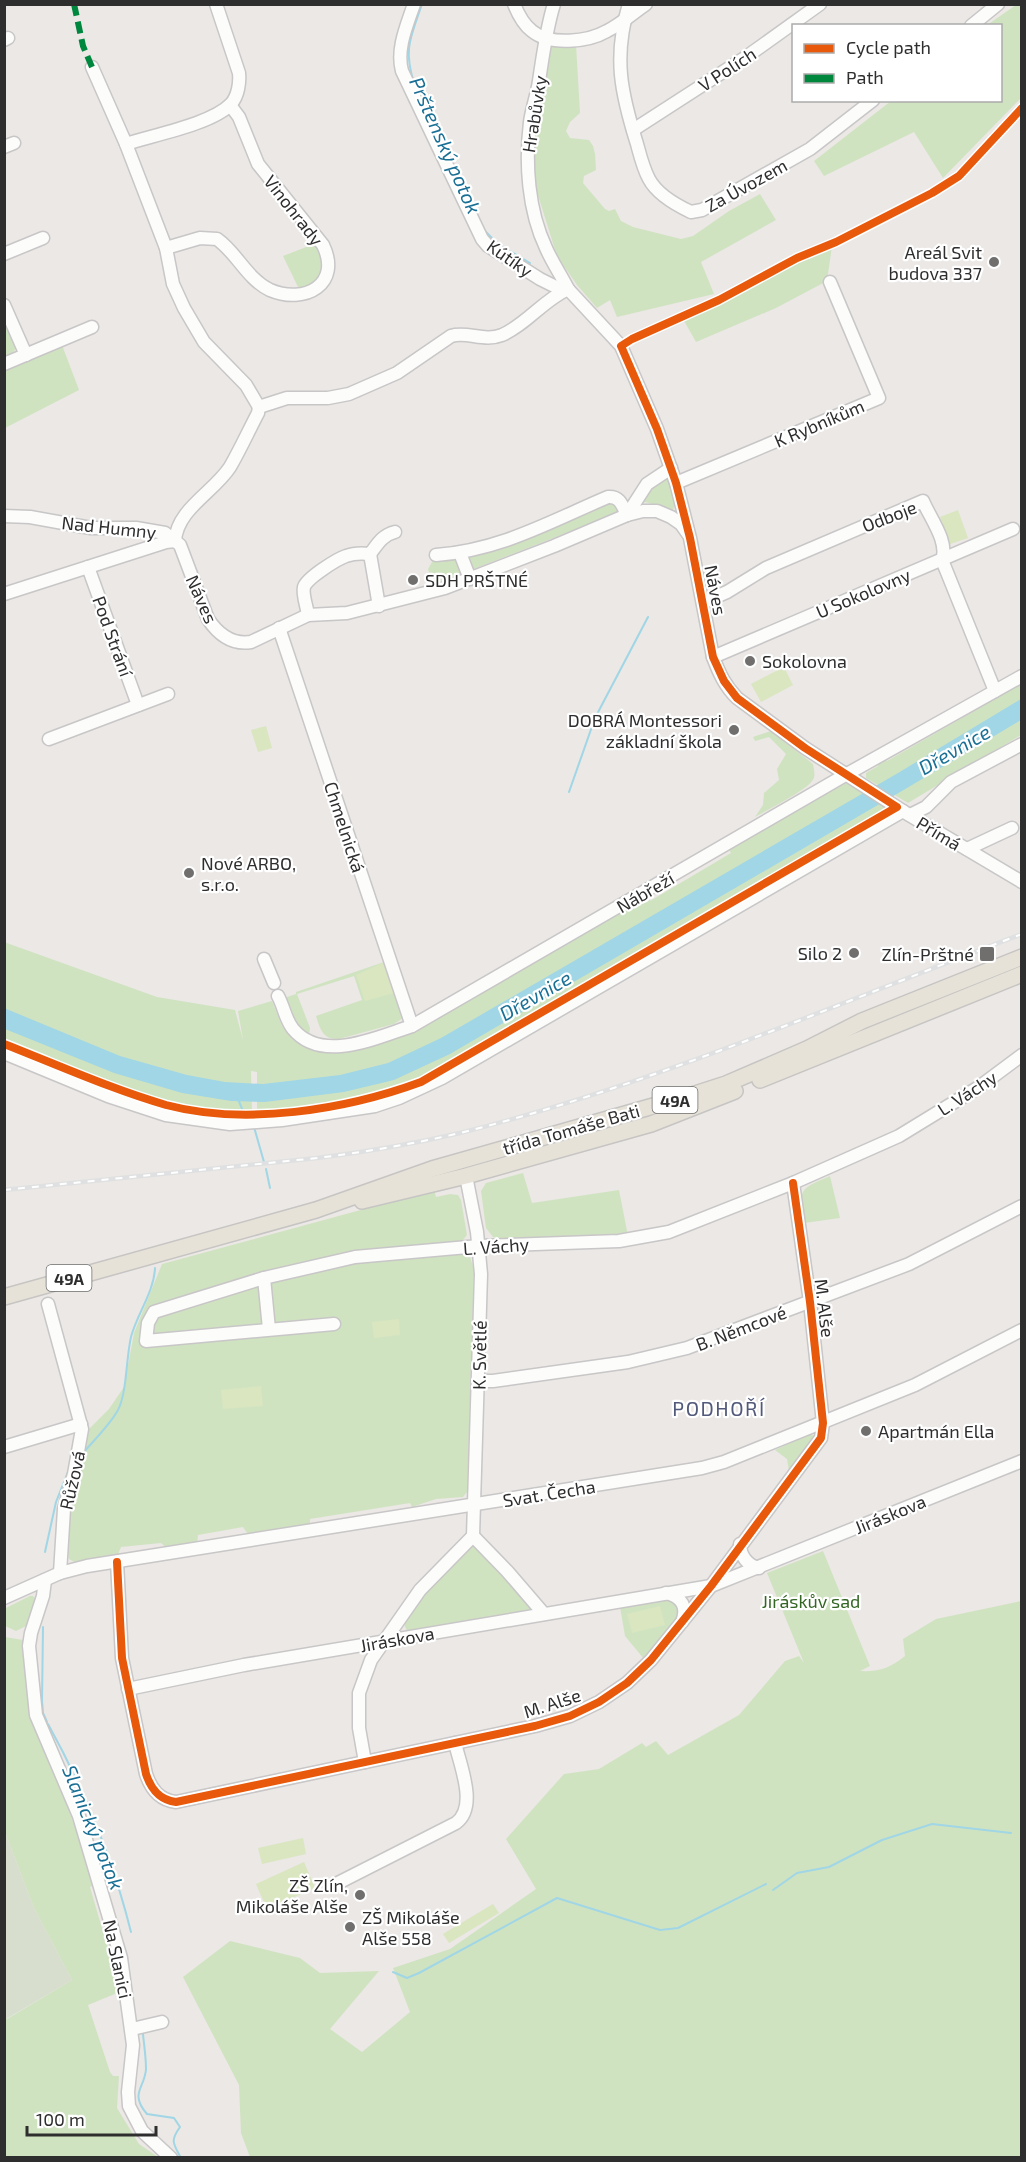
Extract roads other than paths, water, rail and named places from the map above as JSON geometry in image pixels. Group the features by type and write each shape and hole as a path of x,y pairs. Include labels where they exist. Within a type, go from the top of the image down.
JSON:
{"main road":[{"name":"třída Tomáše Bati","path":"4,1297 316,1210 462,1160 726,1084 807,1049 862,1021 1022,957"},
{"name":"třída Tomáše Bati","path":"316,1210 382,1198 661,1120 1022,974"},
{"path":"462,1160 466,1176"}],"street":[{"path":"126,144 189,125 230,105 240,84 239,73 216,4"},
{"name":"Kútíky","path":"414,4 404,34 400,59 402,71 477,231 488,246 507,259 540,279 567,289 621,346"},
{"path":"514,4 529,28 546,38 568,40 588,38 605,32 646,4"},
{"name":"Hrabůvky","path":"554,4 531,119 527,162 538,226 545,248 567,289"},
{"name":"Za Úvozem","path":"629,4 619,60 628,118 645,170 652,183 660,192 691,212 696,213 810,149 870,102"},
{"name":"V Polích","path":"792,24 820,4"},
{"path":"973,24 998,4"},
{"name":"V Polích","path":"633,130 746,57 792,24"},
{"path":"92,67 126,144 166,248 175,291 196,330 212,351 246,385 259,407 287,398 328,398 357,391 397,373 451,336 458,334 486,338 502,335 522,323 553,296 567,289"},
{"name":"Vinohrady","path":"166,248 200,238 217,239 256,281 271,290 283,293 296,295 310,292 320,286 326,277 329,256 323,245 258,164 239,117 230,105"},
{"path":"4,254 43,238"},
{"name":"K Rybníkům","path":"676,483 879,398 830,282"},
{"path":"4,305 26,355"},
{"path":"4,364 92,327"},
{"name":"Náves","path":"621,346 657,429 676,483 704,602 713,657 724,681 737,698 805,748 858,782"},
{"name":"Nad Humny","path":"4,516 91,528 150,529 165,533 175,541 178,526 187,513 218,483 230,466 259,407"},
{"path":"627,515 647,484 671,468"},
{"path":"436,555 460,553 498,544 545,526 608,497 614,496 620,500 627,515"},
{"name":"Odboje","path":"704,602 727,592 766,568 923,501 942,542 945,552 942,560 995,691"},
{"name":"Náves","path":"175,541 180,545 208,619 219,633 231,641 243,643 251,642 308,615 347,613 380,606 470,579 627,515 643,511 657,512 671,517 681,524 690,538"},
{"path":"545,526 554,546"},
{"name":"U Sokolovny","path":"713,657 1013,529"},
{"path":"380,606 370,554 381,540 394,532"},
{"path":"4,594 175,541"},
{"path":"308,615 303,589 305,584 345,556 356,553 370,554"},
{"path":"460,553 470,579"},
{"name":"Pod Strání","path":"87,567 138,705"},
{"name":"Chmelnická","path":"279,628 412,1026"},
{"name":"Nábřeží","path":"278,996 285,1018 294,1030 304,1040 317,1045 350,1044 412,1026 847,774 1022,676"},
{"path":"49,739 168,694"},
{"path":"4,1053 108,1096 166,1114 230,1124 257,1123 375,1106 399,1098 442,1078 903,811 926,807 951,782 1022,744"},
{"name":"Přímá","path":"858,782 1022,882"},
{"path":"967,849 1012,828"},
{"path":"264,959 274,983"},
{"name":"L. Váchy","path":"334,1324 146,1341 148,1323 154,1312 264,1278 355,1257 479,1246 645,1238 685,1227 899,1136 979,1088 1022,1055"},
{"name":"K. Světlé","path":"466,1176 479,1246 481,1274 473,1536"},
{"name":"M. Alše","path":"117,1562 121,1641 128,1689 149,1784 160,1797 169,1801 176,1802 455,1743 561,1719 590,1707 618,1690 651,1660 711,1586 818,1444 823,1423 810,1302 792,1183"},
{"name":"B. Němcové","path":"478,1381 493,1381 657,1356 738,1330 909,1264 1022,1206"},
{"path":"264,1278 269,1329"},
{"name":"Růžová","path":"48,1304 82,1435 64,1509 52,1576"},
{"name":"Svat. Čecha","path":"4,1598 52,1576 117,1562 702,1468 724,1462 823,1423 915,1384 1022,1330"},
{"name":"Růžová","path":"4,1447 81,1424"},
{"name":"Jiráskova","path":"128,1689 244,1665 711,1586 1022,1461"},
{"path":"365,1762 359,1728 358,1693 371,1660 420,1590 473,1536 507,1570 544,1614"},
{"path":"740,1545 746,1560 752,1566 759,1568"},
{"name":"Na Slanici","path":"52,1576 43,1596 29,1646 36,1715 79,1816 121,1958 132,2029 133,2053 128,2092 129,2106 142,2131 171,2157"},
{"path":"666,1593 682,1602 685,1611 682,1623"},
{"path":"334,1885 456,1822 463,1816 467,1799 455,1743"},
{"path":"132,2029 162,2022"}],"water":[{"name":"Dřevnice","path":"1021,699 1021,720 450,1054 394,1080 344,1092 265,1102 231,1101 182,1093 114,1073 5,1029 4,1008 120,1056 187,1075 225,1082 263,1084 340,1075 388,1063 441,1038 898,773"}],"waterway":[{"name":"Prštenský potok","path":"414,83 409,51 422,4"},
{"name":"Prštenský potok","path":"483,229 498,244 530,263"},
{"name":"Prštenský potok","path":"569,792 595,718 648,617"},
{"name":"Slanický potok","path":"238,1099 245,1116"},
{"name":"Slanický potok","path":"254,1127 264,1162"},
{"name":"Slanický potok","path":"266,1169 270,1188"},
{"name":"Slanický potok","path":"83,1453 110,1422 121,1403 131,1337 152,1286 155,1268"},
{"name":"Slanický potok","path":"45,1552 56,1502 68,1472"},
{"name":"Slanický potok","path":"43,1627 42,1701 43,1713 47,1722"},
{"name":"Slanický potok","path":"48,1724 74,1774 96,1825 116,1878 131,1932"},
{"path":"773,1890 797,1873 829,1867 882,1840 932,1824 1011,1833"},
{"path":"393,1972 407,1978 419,1973 557,1898 660,1930 678,1928 766,1884"},
{"name":"Slanický potok","path":"143,2034 146,2069 139,2091 139,2101 147,2114 174,2118 180,2127 174,2142 181,2158"}],"railway":[{"path":"4,1190 317,1158 425,1141 460,1133 532,1114 674,1067 1022,934"}],"place":[{"name":"Areál Svit budova 337","path":"994,262"},
{"name":"SDH PRŠTNÉ","path":"413,580"},
{"name":"Sokolovna","path":"750,661"},
{"name":"DOBRÁ Montessori základní škola","path":"734,730"},
{"name":"Nové ARBO, s.r.o.","path":"189,873"},
{"name":"Silo 2","path":"854,953"},
{"name":"Zlín-Prštné","path":"987,954"},
{"name":"Apartmán Ella","path":"866,1431"},
{"name":"ZŠ Zlín, Mikoláše Alše","path":"360,1895"},
{"name":"ZŠ Mikoláše Alše 558","path":"350,1927"}],"district":[{"name":"PODHOŘÍ","path":"719,1408"}],"park label":[{"name":"Jiráskův sad","path":"811,1601"}]}
